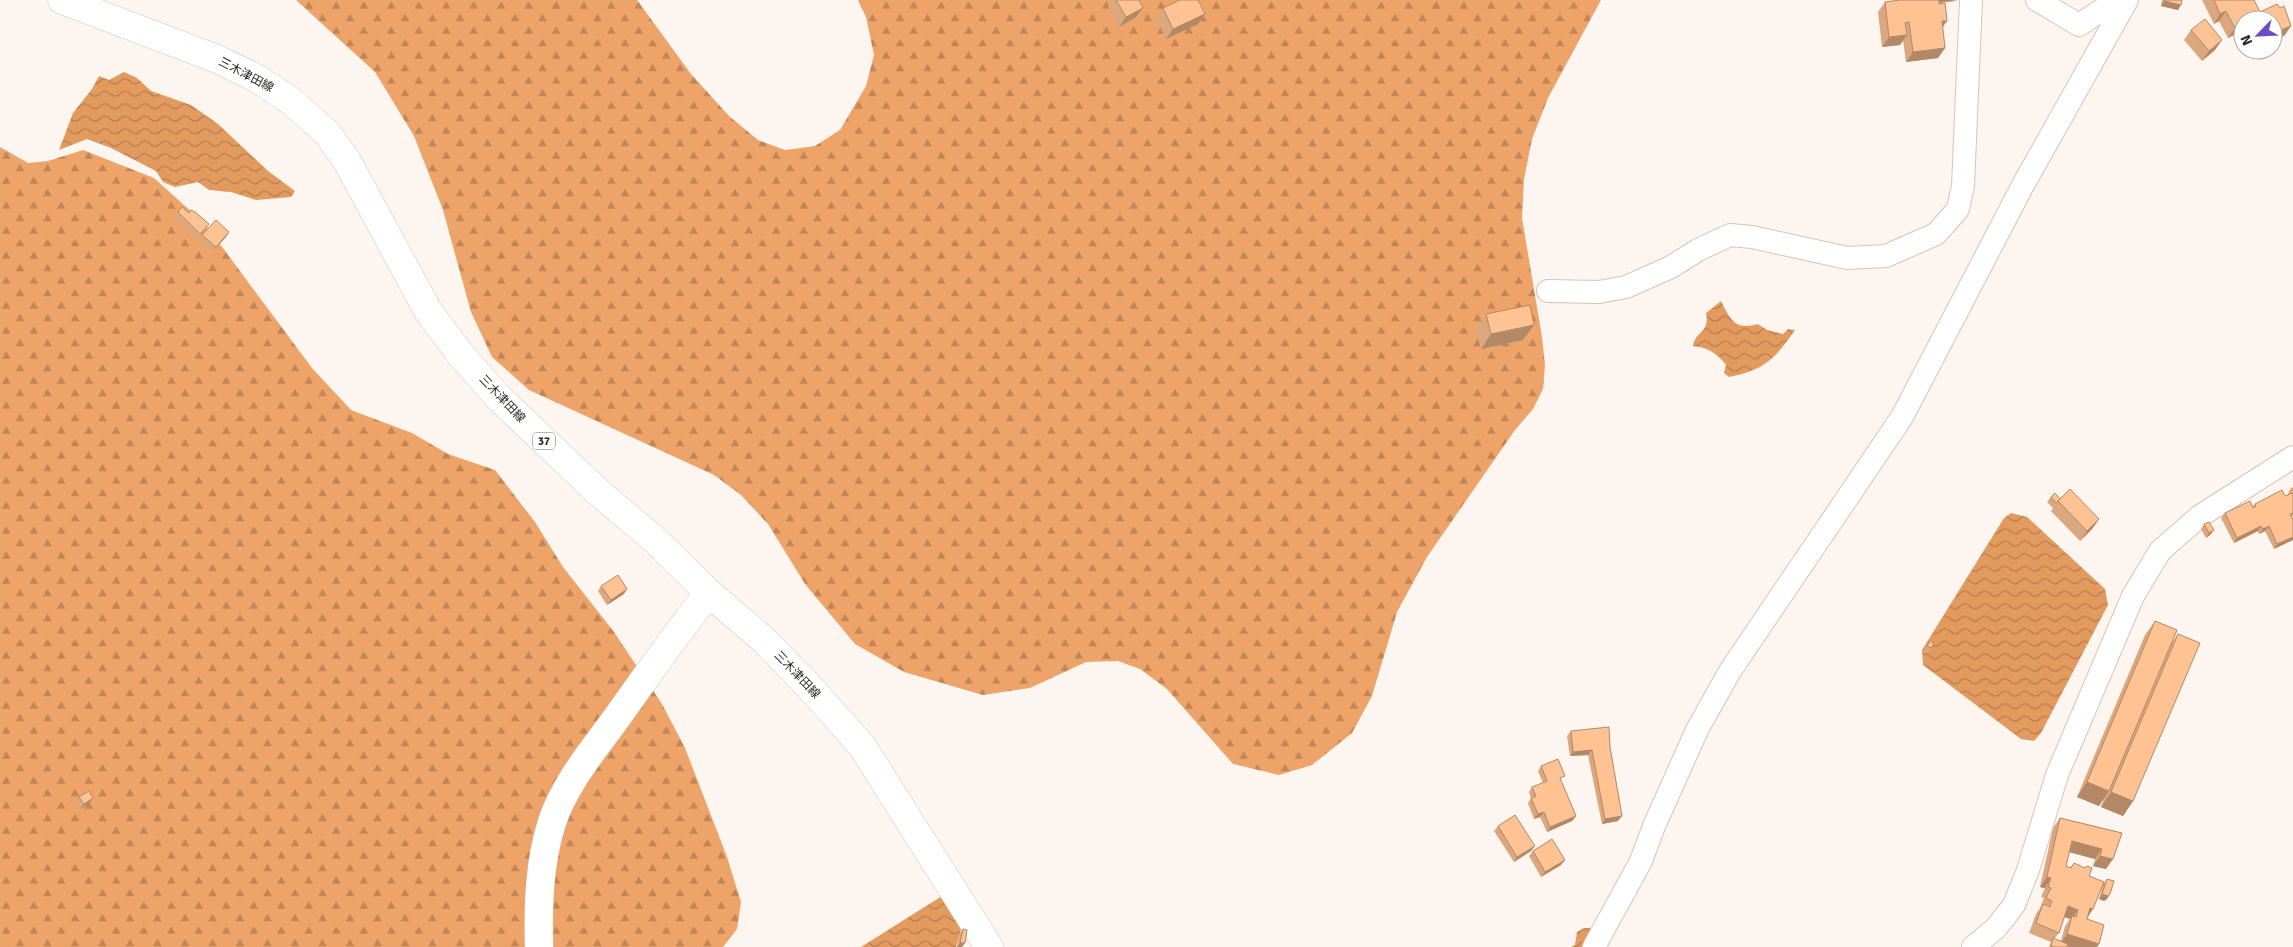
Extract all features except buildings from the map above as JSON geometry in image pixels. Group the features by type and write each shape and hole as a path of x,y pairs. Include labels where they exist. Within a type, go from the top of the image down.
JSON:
{"main road":[{"name":"三木津田線","path":"62,0 217,59 241,70 291,100 326,133 347,161 428,311 461,355 498,397 598,492 655,540 709,593 766,642 816,693 862,746 989,947"},
{"path":"538,947 538,894 544,853 553,821 573,778 688,619 709,593"}],"street":[{"path":"1548,291 1599,292 1626,287 1671,267 1698,250 1730,235 1752,237 1847,258 1886,256 1936,234 1958,209 1963,186 1971,0"},
{"path":"2037,0 2079,25 2117,0"},
{"path":"1594,947 1641,861 1671,786 1702,721 1730,671 1902,417 2023,185 2126,0"},
{"path":"1973,947 1996,928 2014,905 2028,870 2057,775 2132,596 2160,551 2200,516 2293,457"}],"green space":[{"path":"296,0 637,0 691,74 729,116 758,140 785,150 815,146 840,130 866,86 874,55 866,17 858,0 1601,0 1548,98 1532,139 1524,179 1522,218 1542,337 1545,365 1543,389 1533,409 1515,430 1427,557 1397,612 1372,696 1352,733 1312,765 1279,775 1233,764 1167,689 1140,669 1118,661 1086,662 1030,688 983,695 904,672 855,644 805,584 768,524 741,495 714,475 529,390 492,357 471,312 443,210 414,136 375,72"},
{"path":"0,147 28,163 48,161 83,150 154,178 205,224 312,368 351,410 412,433 448,454 495,470 535,522 563,567 614,632 662,704 685,748 727,857 741,902 737,929 723,947 0,947"}],"water":[{"path":"124,72 137,78 151,91 191,105 218,124 268,171 295,191 291,197 256,200 231,192 209,190 198,182 175,187 163,182 156,171 111,148 87,139 59,150 73,113 92,89 99,76 109,80"},
{"path":"1721,301 1731,319 1739,325 1750,326 1758,324 1767,330 1783,334 1788,329 1795,330 1781,349 1768,362 1751,371 1729,377 1724,373 1726,365 1719,358 1712,352 1693,346 1706,324 1706,313"},
{"path":"2011,513 2027,517 2105,589 2108,605 2041,733 2034,741 2021,739 1923,665 1922,650 2004,518"},
{"path":"942,896 961,929 956,947 861,947"},
{"path":"1584,928 1595,928 1586,947 1571,947 1575,945 1577,932"}]}
